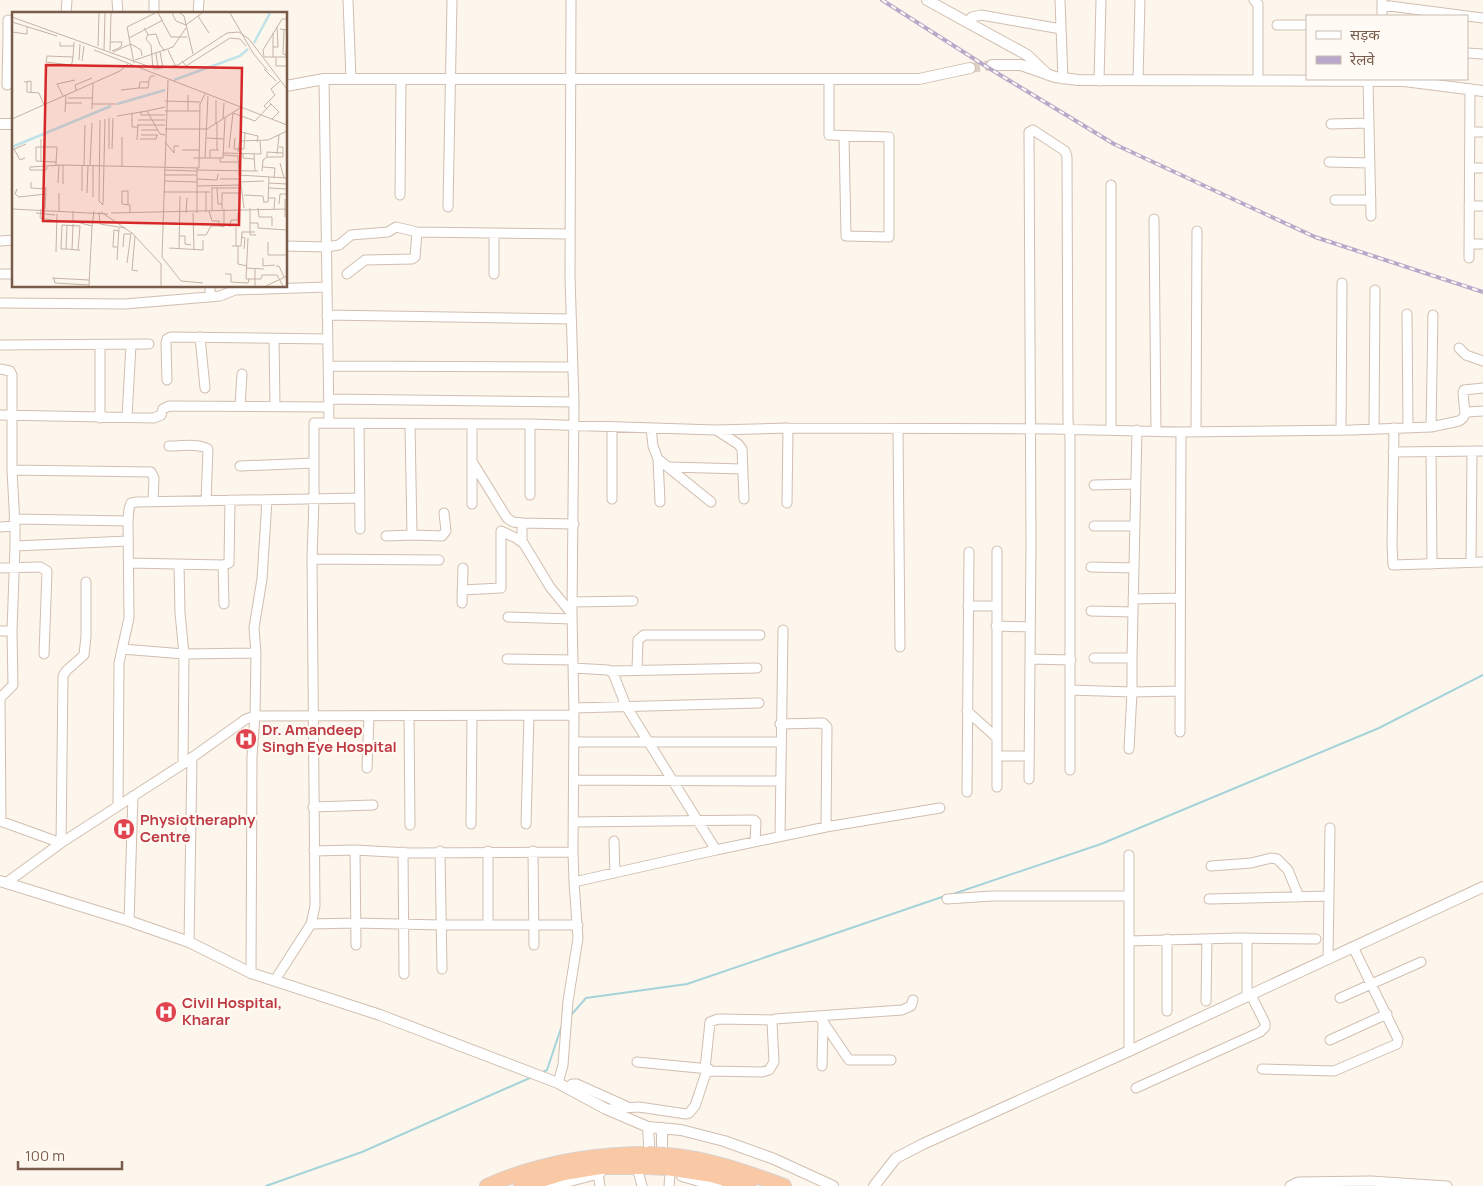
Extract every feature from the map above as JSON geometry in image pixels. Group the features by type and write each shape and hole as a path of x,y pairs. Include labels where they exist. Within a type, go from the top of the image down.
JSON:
{"highway":[{"path":"487,1186 517,1174 562,1161 603,1155 647,1166"},
{"path":"666,1167 684,1157 719,1164 784,1186"},
{"path":"521,1186 564,1172 600,1167 647,1166 666,1167 712,1175 749,1186"}],"street":[{"path":"348,0 351,80"},
{"path":"448,207 452,79 452,0"},
{"path":"563,1085 566,1014 578,945 573,852 574,711 572,602 574,402 570,234 571,0"},
{"path":"927,0 1027,55 1048,74"},
{"path":"1060,0 1063,79"},
{"path":"1099,81 1101,0"},
{"path":"1138,80 1140,0"},
{"path":"1256,1 1258,80"},
{"path":"1382,3 1448,15"},
{"path":"967,22 972,17 981,15 1061,29"},
{"path":"1468,17 1483,18"},
{"path":"7,85 11,36 8,20"},
{"path":"1276,25 1306,25"},
{"path":"1468,53 1483,54"},
{"path":"992,65 1021,65 1063,79 1099,81 1404,81 1441,82 1483,91"},
{"path":"288,86 324,79 919,79 970,68"},
{"path":"324,79 329,422"},
{"path":"400,195 401,79"},
{"path":"829,80 829,135 889,137 889,237 846,236 844,136"},
{"path":"1368,81 1372,216"},
{"path":"1469,258 1470,89"},
{"path":"1331,124 1369,124"},
{"path":"1029,780 1029,132 1033,130 1065,151 1067,157 1068,421 1070,430 1070,770"},
{"path":"1470,132 1483,132"},
{"path":"1328,162 1370,163"},
{"path":"1470,168 1483,168"},
{"path":"1111,185 1111,430"},
{"path":"1335,200 1371,200"},
{"path":"1470,206 1483,206"},
{"path":"1154,219 1156,431"},
{"path":"288,246 326,247 343,244 351,235 388,232 396,227 417,232 570,234"},
{"path":"1196,431 1197,231"},
{"path":"347,274 365,260 412,259 415,257 417,232"},
{"path":"494,233 494,274"},
{"path":"1469,244 1483,244"},
{"path":"1341,430 1342,283"},
{"path":"0,303 125,304 220,296 235,290 327,287"},
{"path":"210,288 210,297"},
{"path":"1374,429 1376,290"},
{"path":"1408,314 1408,428"},
{"path":"328,315 571,319"},
{"path":"1431,428 1433,315"},
{"path":"167,380 166,343 167,339 171,337 328,339"},
{"path":"200,337 204,388"},
{"path":"274,339 275,406"},
{"path":"0,345 149,344"},
{"path":"100,345 100,418"},
{"path":"128,417 131,345"},
{"path":"1459,348 1466,354 1483,361"},
{"path":"328,366 573,367"},
{"path":"0,369 10,371 12,375 12,470 15,546 12,631 13,685 1,697 1,821 62,843"},
{"path":"240,406 242,374"},
{"path":"1465,414 1464,390 1483,388"},
{"path":"0,415 158,418 163,410 169,406 574,402"},
{"path":"275,980 311,924 315,906 312,717 314,423 530,424 716,430 788,428 1137,430 1181,432 1431,428 1458,421 1468,412 1483,412"},
{"path":"360,423 360,529"},
{"path":"410,424 412,535"},
{"path":"472,424 472,504"},
{"path":"530,424 530,495"},
{"path":"612,426 612,499"},
{"path":"651,428 653,446 658,459 660,502"},
{"path":"787,503 788,428"},
{"path":"1394,428 1393,565 1483,562"},
{"path":"898,429 900,647"},
{"path":"716,430 738,444 742,449 744,499"},
{"path":"1129,749 1132,692 1137,430"},
{"path":"1180,732 1181,432"},
{"path":"169,446 199,446 208,449 206,501"},
{"path":"1471,562 1472,451"},
{"path":"1393,452 1483,451"},
{"path":"1431,452 1432,564"},
{"path":"658,459 711,502"},
{"path":"240,466 314,463"},
{"path":"473,464 510,520 522,523 574,524"},
{"path":"670,467 743,469"},
{"path":"12,470 151,472 154,478 153,501"},
{"path":"1094,485 1136,484"},
{"path":"118,805 119,663 129,618 128,521 131,503 153,501 360,498"},
{"path":"129,564 223,565 229,563 230,500"},
{"path":"251,973 255,617 262,579 267,500"},
{"path":"462,590 501,588 502,510"},
{"path":"386,536 442,536 446,531 444,513"},
{"path":"0,527 14,523 128,521"},
{"path":"522,523 522,542"},
{"path":"1094,526 1135,526"},
{"path":"501,531 522,542 555,594 572,616"},
{"path":"15,546 128,542"},
{"path":"997,551 997,787"},
{"path":"968,792 967,711 970,552"},
{"path":"312,559 439,560"},
{"path":"178,565 184,654 183,764"},
{"path":"223,565 224,604"},
{"path":"0,568 40,567 47,571 44,654"},
{"path":"1091,567 1134,568"},
{"path":"462,568 462,603"},
{"path":"62,843 63,676 66,670 84,655 86,582"},
{"path":"1133,600 1179,598"},
{"path":"572,602 633,601"},
{"path":"968,606 997,606"},
{"path":"1091,611 1133,612"},
{"path":"508,617 572,616"},
{"path":"996,626 1030,627"},
{"path":"780,836 780,724 783,630"},
{"path":"0,631 12,631"},
{"path":"637,670 637,644 638,640 644,636 760,635"},
{"path":"122,649 184,654 256,653"},
{"path":"1094,658 1132,658"},
{"path":"507,659 573,664 611,671 757,668"},
{"path":"1030,659 1071,660"},
{"path":"611,671 615,675 626,706 716,850"},
{"path":"1070,690 1180,691"},
{"path":"3,882 183,764 246,719 255,716 529,715 626,706 759,704"},
{"path":"967,711 997,738"},
{"path":"526,824 529,715"},
{"path":"409,716 410,825"},
{"path":"471,824 472,716"},
{"path":"367,768 370,717"},
{"path":"780,724 823,723 827,727 826,827"},
{"path":"574,742 780,742"},
{"path":"997,756 1030,756"},
{"path":"189,942 192,757"},
{"path":"574,780 780,781"},
{"path":"129,921 133,796"},
{"path":"313,806 373,805"},
{"path":"574,882 780,836 940,808"},
{"path":"573,822 754,820 756,822 755,842"},
{"path":"1328,959 1330,828"},
{"path":"614,841 615,873"},
{"path":"354,850 356,945"},
{"path":"314,851 573,852"},
{"path":"488,851 488,924"},
{"path":"533,851 534,945"},
{"path":"403,852 404,974"},
{"path":"440,852 442,970"},
{"path":"1129,856 1129,1051"},
{"path":"1211,866 1251,863 1271,858 1277,859 1288,870 1299,897"},
{"path":"3,882 129,921 189,942 251,973 380,1015 563,1085 606,1109 648,1127 681,1130 724,1141 774,1159 827,1185"},
{"path":"874,1186 890,1165 904,1153 1483,887"},
{"path":"947,898 992,896 1129,896"},
{"path":"1209,899 1329,896"},
{"path":"311,924 578,925"},
{"path":"1129,941 1247,938 1316,939"},
{"path":"1136,1088 1260,1032 1265,1027 1265,1023 1249,996 1247,938"},
{"path":"1206,1000 1208,939"},
{"path":"1167,940 1167,1011"},
{"path":"1262,1069 1334,1071 1395,1046 1398,1039 1353,947"},
{"path":"1340,998 1421,962"},
{"path":"606,1109 639,1107 689,1113 695,1106 708,1069 710,1022 718,1019 773,1020 780,1017 821,1020 902,1010 910,1006 913,1000"},
{"path":"1330,1040 1387,1014"},
{"path":"637,1062 708,1069 762,1072 770,1070 774,1062 773,1020"},
{"path":"821,1020 849,1060 891,1060"},
{"path":"821,1020 822,1066"},
{"path":"563,1085 577,1084 627,1107"},
{"path":"642,1186 647,1166 648,1127"},
{"path":"662,1128 669,1186"},
{"path":"550,1186 582,1182 598,1174 647,1166"},
{"path":"666,1167 717,1186"},
{"path":"598,1174 600,1186"},
{"path":"1290,1186 1298,1182 1371,1181 1447,1186"}],"waterway":[{"path":"950,895 1101,844 1379,728 1483,675"},
{"path":"571,1015 586,998 687,984 945,896"},
{"path":"541,1073 547,1070 563,1025"},
{"path":"266,1186 362,1152 532,1077"}],"tunnel":[{"path":"970,68 992,65"}],"railway":[{"path":"882,0 987,67 1114,144 1315,237 1483,292"}],"place":[{"name":"Dr. Amandeep Singh Eye Hospital","path":"246,739"},
{"name":"Physiotheraphy Centre","path":"124,829"},
{"name":"Civil Hospital, Kharar","path":"166,1012"}]}
